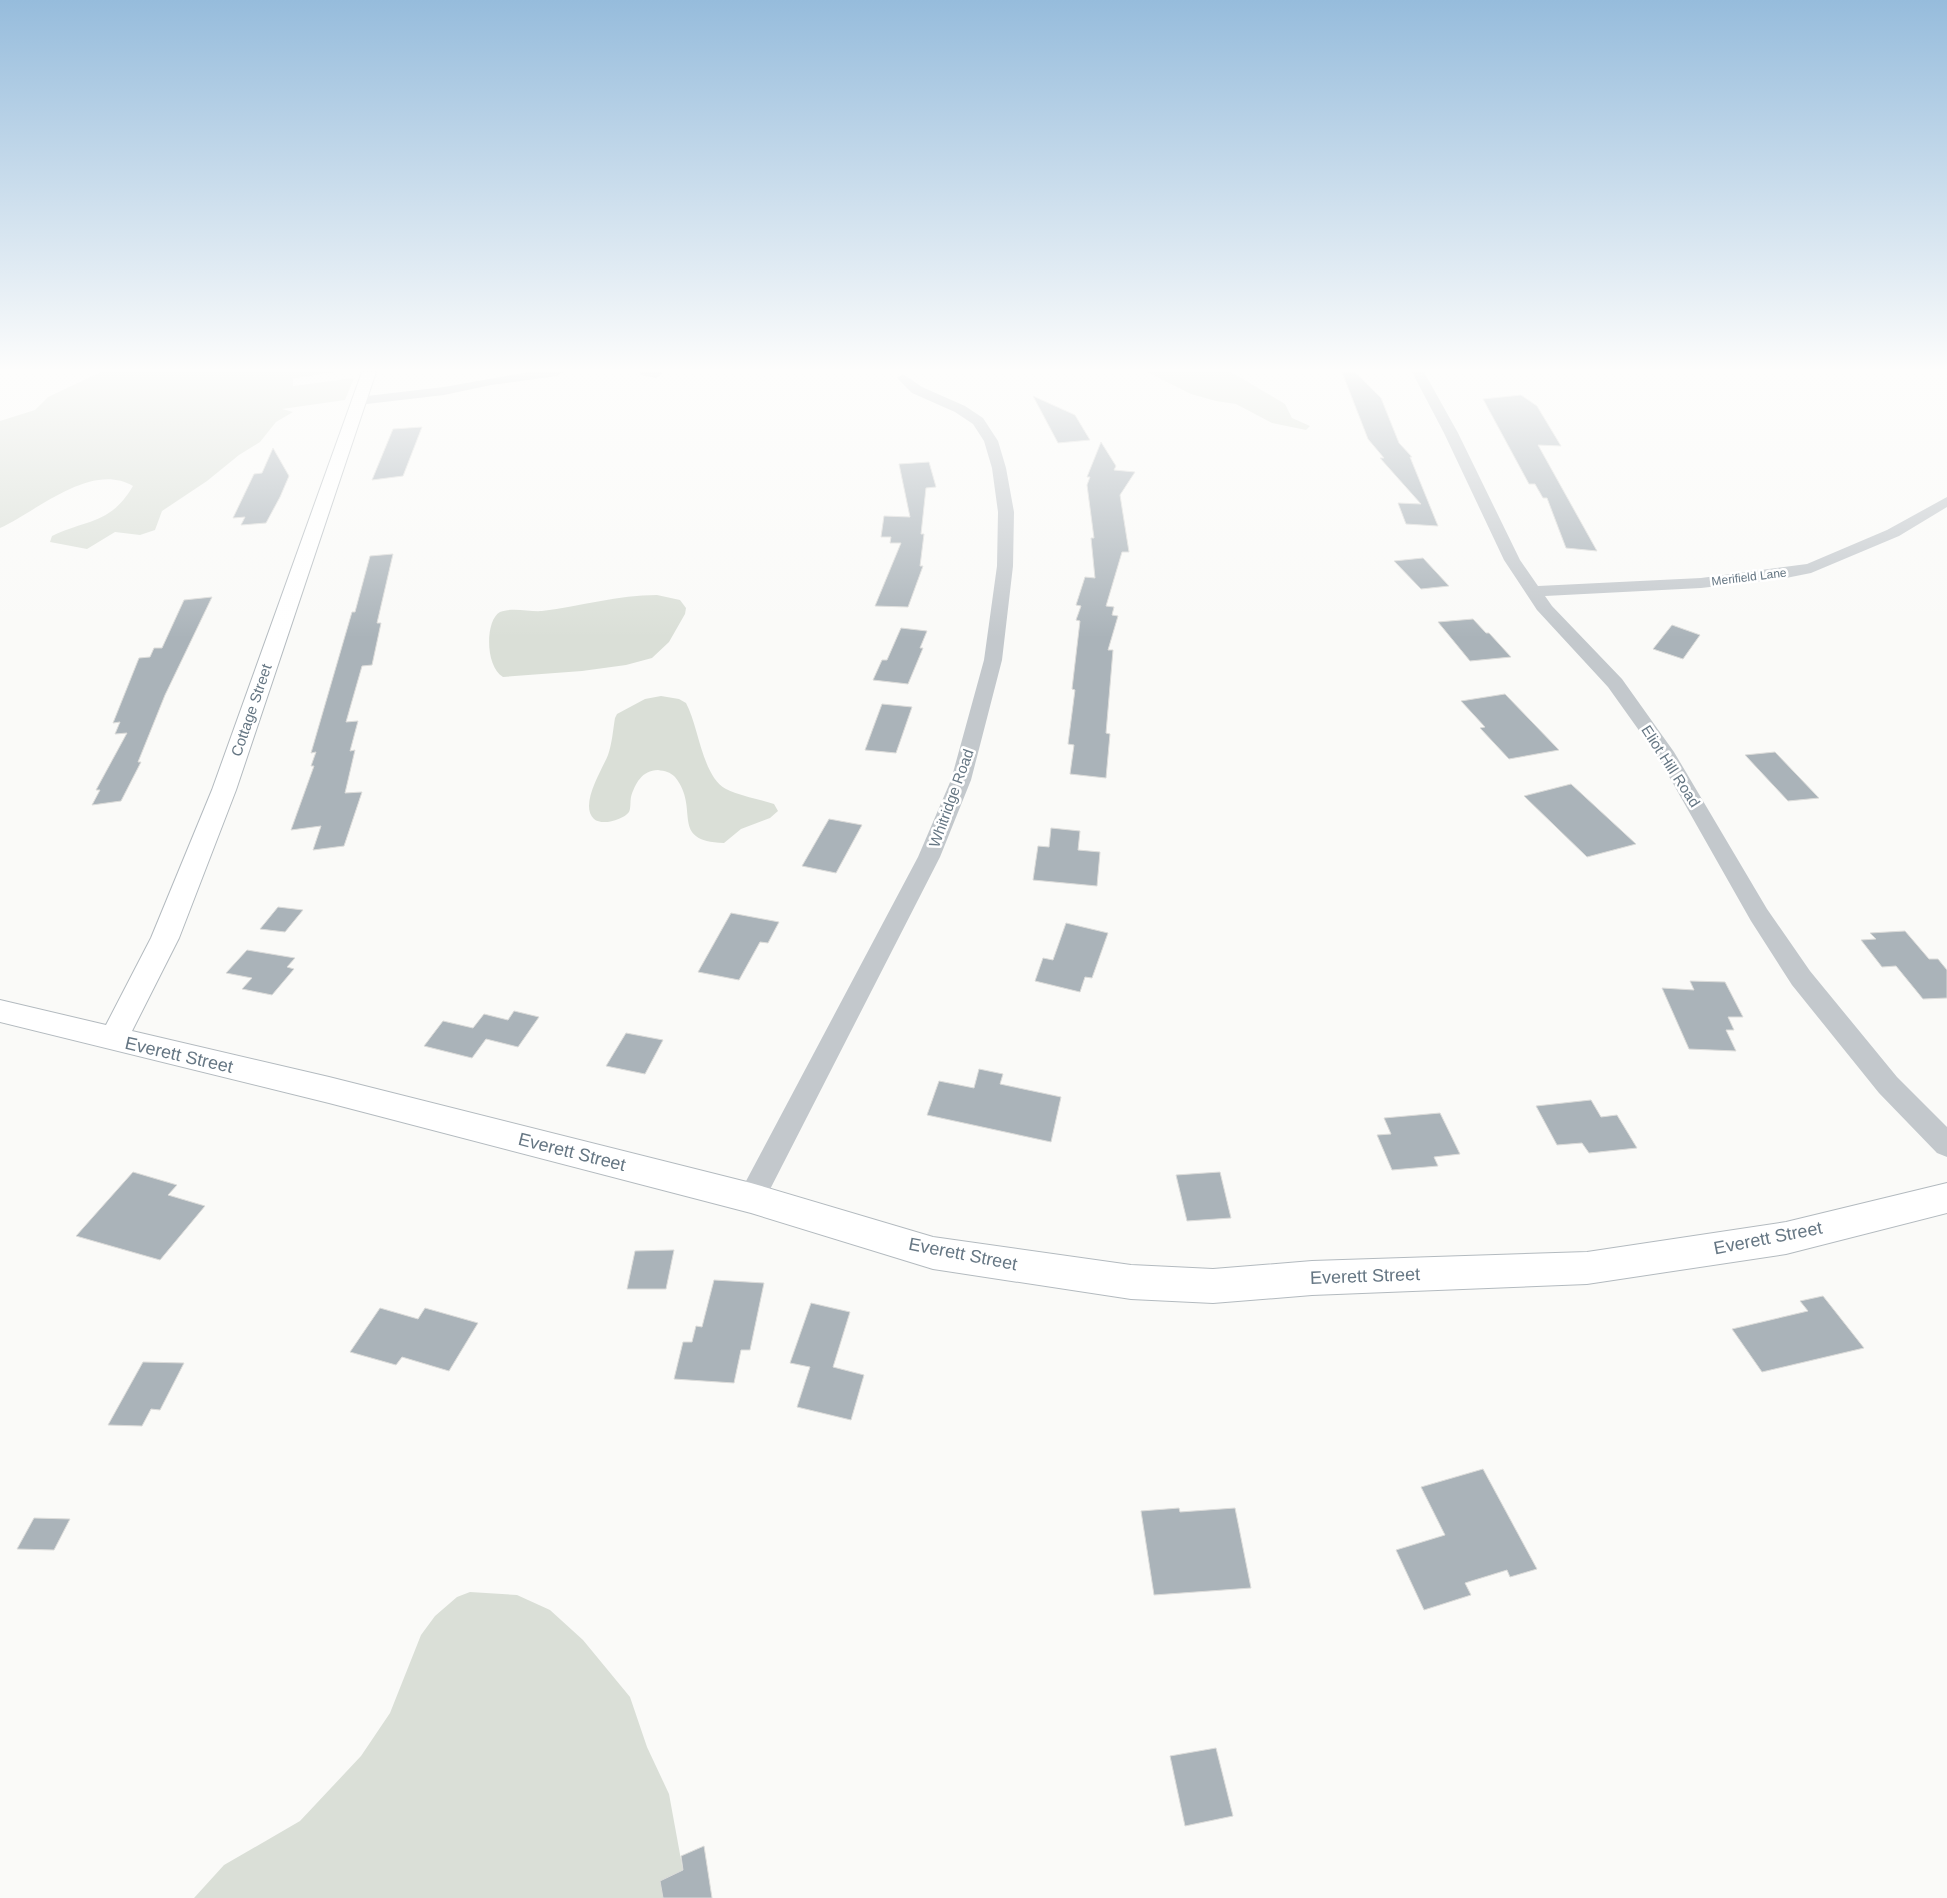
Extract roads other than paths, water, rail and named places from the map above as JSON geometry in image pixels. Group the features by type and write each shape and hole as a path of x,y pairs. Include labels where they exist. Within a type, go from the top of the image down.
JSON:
{"street":[{"name":"Cottage Street","path":"113,1040 165,938 224,790 338,461"},
{"name":"Whitridge Road","path":"751,1198 929,857 961,780 993,660 1005,566 1006,512 997,461"},
{"name":"Eliot Hill Road","path":"1464,461 1512,560 1546,610 1615,683 1668,756 1759,915 1800,978 1888,1085 1947,1145"},
{"name":"Merifield Lane","path":"1534,591 1701,583 1811,568 1893,533 1947,501"},
{"name":"Everett Street","path":"0,1011 73,1027 113,1040 329,1090 751,1198 933,1253 1131,1282 1213,1286 1312,1278 1587,1268 1786,1238 1947,1198"}]}
